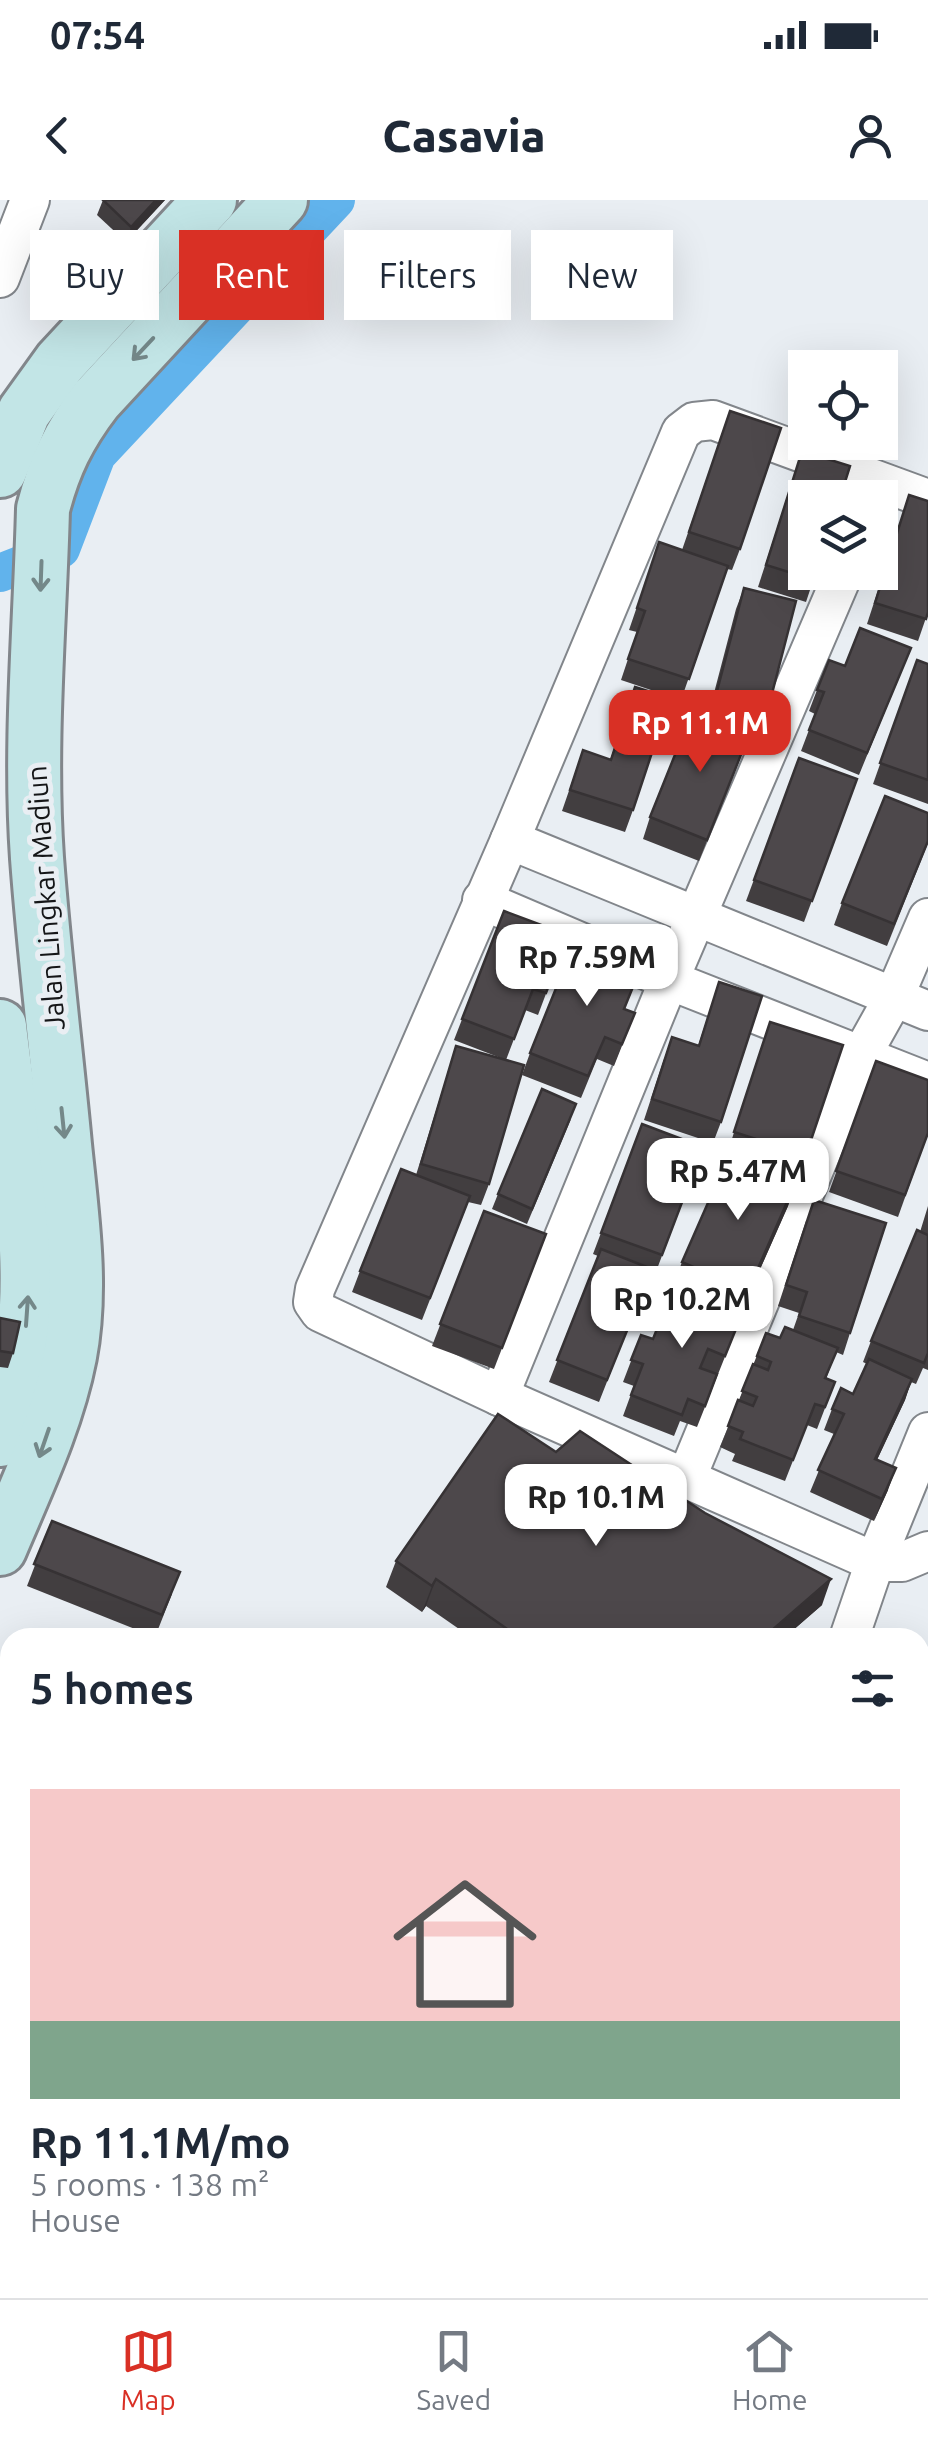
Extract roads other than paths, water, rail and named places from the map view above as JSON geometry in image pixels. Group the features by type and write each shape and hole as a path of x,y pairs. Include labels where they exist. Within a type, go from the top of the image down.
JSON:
{"main road":[{"path":"0,471 24,412 60,362 210,200"},
{"name":"Jalan Lingkar Madiun","path":"0,1549 54,1412 70,1358 76,1314 73,1218 36,824 34,772 43,509 53,470 70,435 96,400 281,200"},
{"path":"0,1440 23,1354 29,1261 3,1049 57,1065"}],"street":[{"path":"3,261 30,200"},
{"path":"855,480 713,420 694,422 682,432 314,1289 314,1302 320,1312 499,1396 875,1562 902,1562 928,1552"},
{"path":"898,493 928,498"},
{"path":"499,1396 669,980 836,590"},
{"path":"510,840 911,1004"},
{"path":"482,900 669,980 928,1082"},
{"path":"686,1480 860,1056 911,1004 928,918"},
{"path":"852,1628 928,1432"}],"waterway":[{"path":"0,573 61,549 97,455 336,200"}]}
